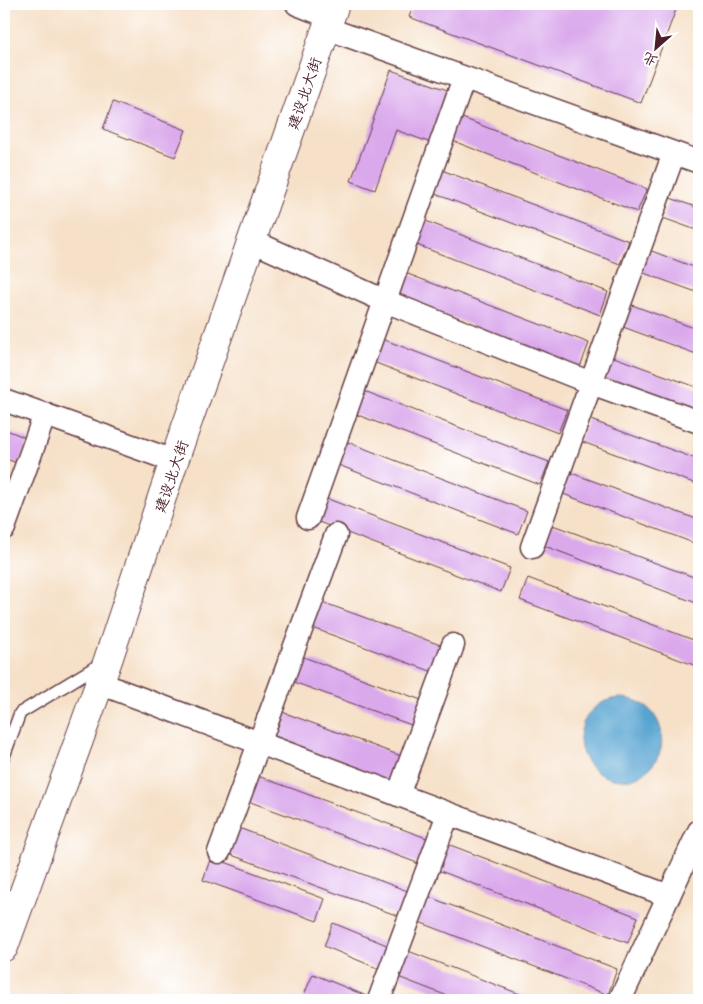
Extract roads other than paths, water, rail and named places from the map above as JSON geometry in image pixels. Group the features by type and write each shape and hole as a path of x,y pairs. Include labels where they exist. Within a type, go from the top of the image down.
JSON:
{"main road":[{"name":"建设北大街","path":"4,947 104,671 174,461 330,16"}],"street":[{"path":"296,4 330,16 464,78 699,162"},
{"path":"308,518 464,78"},
{"path":"532,547 674,153"},
{"path":"252,241 385,300 591,383 699,422"},
{"path":"4,400 174,461"},
{"path":"4,528 45,414"},
{"path":"219,852 336,535"},
{"path":"398,795 453,645"},
{"path":"104,671 260,743 669,896"},
{"path":"379,1000 448,814"},
{"path":"620,1000 699,831"}],"lane":[{"path":"4,756 20,713 104,671"}],"water":[{"path":"621,698 637,701 650,710 659,723 662,739 659,755 650,768 637,777 621,780 605,777 592,768 583,755 580,739 583,723 592,710 605,701"}]}
